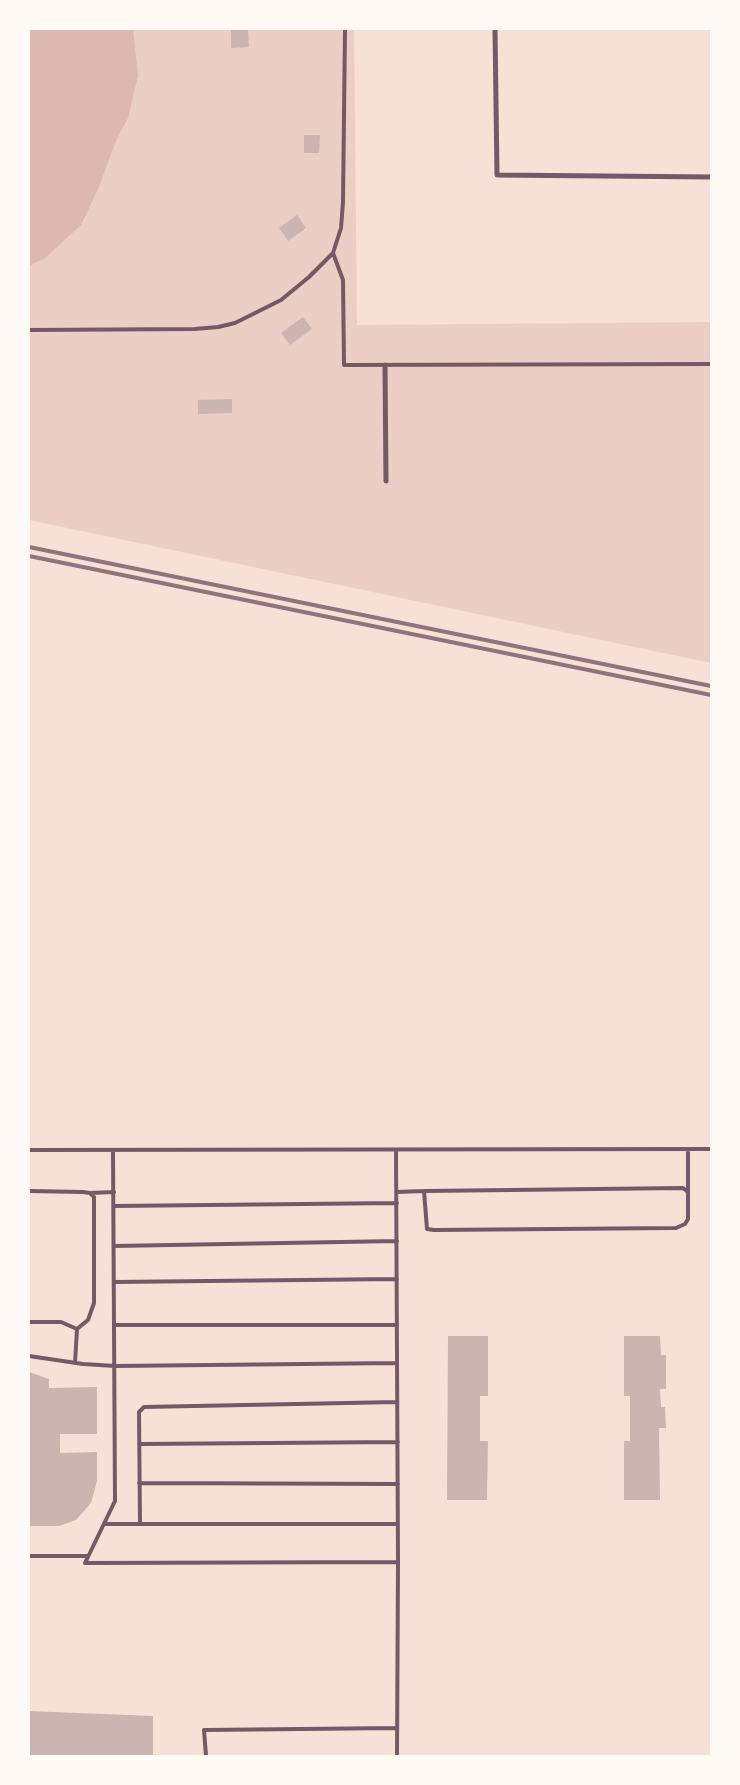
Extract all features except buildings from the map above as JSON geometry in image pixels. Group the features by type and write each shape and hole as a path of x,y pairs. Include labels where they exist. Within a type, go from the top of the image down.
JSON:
{"street":[{"path":"495,29 497,175 711,177"},
{"path":"385,364 386,481"}],"lane":[{"path":"29,330 195,329 235,323 281,300 309,278 332,252 342,228 345,29"},
{"path":"332,252 343,280 344,364 711,364"},
{"path":"29,1150 711,1149"},
{"path":"113,1150 115,1501 85,1563 398,1562"},
{"path":"396,1150 398,1442 397,1756"},
{"path":"424,1191 426,1229 676,1228 685,1224 688,1218 688,1150"},
{"path":"397,1192 683,1188 688,1192"},
{"path":"29,1191 114,1192"},
{"path":"77,1328 88,1320 94,1303 94,1197 90,1193"},
{"path":"114,1206 397,1203"},
{"path":"114,1246 397,1241"},
{"path":"114,1282 397,1279"},
{"path":"29,1322 61,1322 77,1328"},
{"path":"114,1325 397,1325"},
{"path":"76,1363 77,1328"},
{"path":"29,1356 114,1366 397,1363"},
{"path":"140,1524 139,1412 144,1407 397,1402"},
{"path":"139,1444 398,1442"},
{"path":"139,1483 398,1484"},
{"path":"104,1524 398,1524"},
{"path":"29,1556 88,1556"},
{"path":"206,1756 204,1730 397,1728"}],"shaded area":[{"path":"29,29 354,29 357,325 711,322 711,663 29,520"},
{"path":"29,29 133,29 138,76 128,118 115,143 99,187 81,225 45,258 29,266"}],"railway":[{"path":"29,547 711,686"},
{"path":"29,556 711,695"}]}
